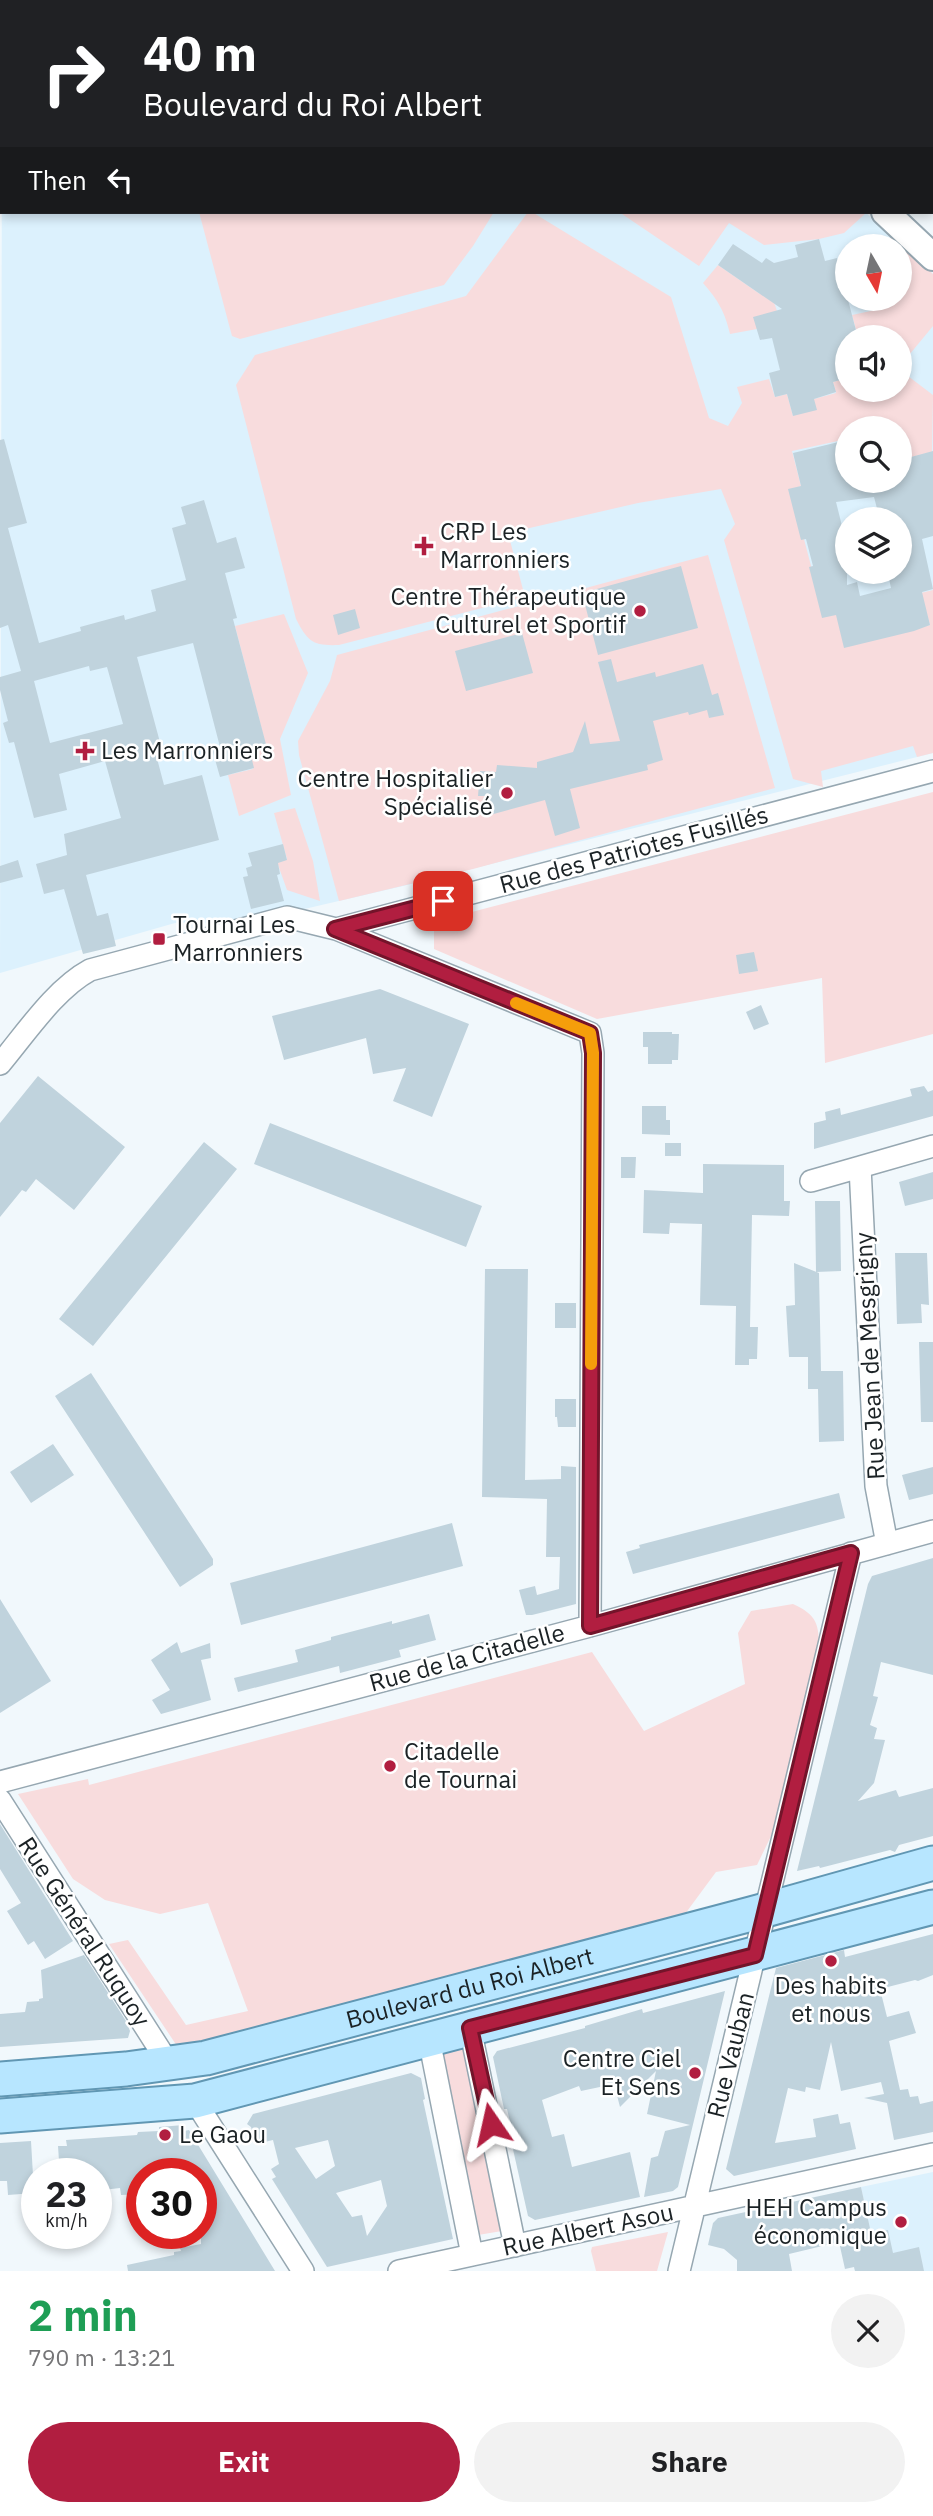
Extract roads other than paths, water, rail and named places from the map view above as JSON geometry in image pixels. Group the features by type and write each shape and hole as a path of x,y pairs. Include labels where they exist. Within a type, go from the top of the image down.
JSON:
{"main road":[{"name":"Boulevard du Roi Albert","path":"0,2079 169,2064 230,2052 933,1863"},
{"name":"Boulevard du Roi Albert","path":"0,2116 195,2101 933,1907"}],"street":[{"path":"887,214 933,257"},
{"name":"Rue des Patriotes Fusillés","path":"335,929 933,771"},
{"name":"Rue des Patriotes Fusillés","path":"0,1064 76,977 90,970 287,917 335,929 590,1033 593,1053 590,1626"},
{"path":"811,1181 933,1146"},
{"name":"Rue Jean de Mesgrigny","path":"860,1167 876,1486 887,1544"},
{"name":"Rue de la Citadelle","path":"0,1782 590,1626 933,1531"},
{"name":"Rue Vauban","path":"679,2271 851,1553"},
{"name":"Rue Général Ruquoy","path":"0,1800 169,2064"},
{"path":"470,2028 515,2246"},
{"path":"429,2039 472,2255"},
{"path":"195,2101 303,2271"},
{"name":"Rue Albert Asou","path":"399,2271 933,2154"}],"place":[{"name":"CRP Les Marronniers","path":"424,546"},
{"name":"Centre Thérapeutique Culturel et Sportif","path":"640,611"},
{"name":"Les Marronniers","path":"85,751"},
{"name":"Centre Hospitalier Spécialisé","path":"507,793"},
{"name":"Tournai Les Marronniers","path":"159,939"},
{"name":"Citadelle de Tournai","path":"390,1766"},
{"name":"Des habits et nous","path":"831,1961"},
{"name":"Centre Ciel Et Sens","path":"695,2073"},
{"name":"Le Gaou","path":"165,2135"},
{"name":"HEH Campus économique","path":"901,2222"}]}
